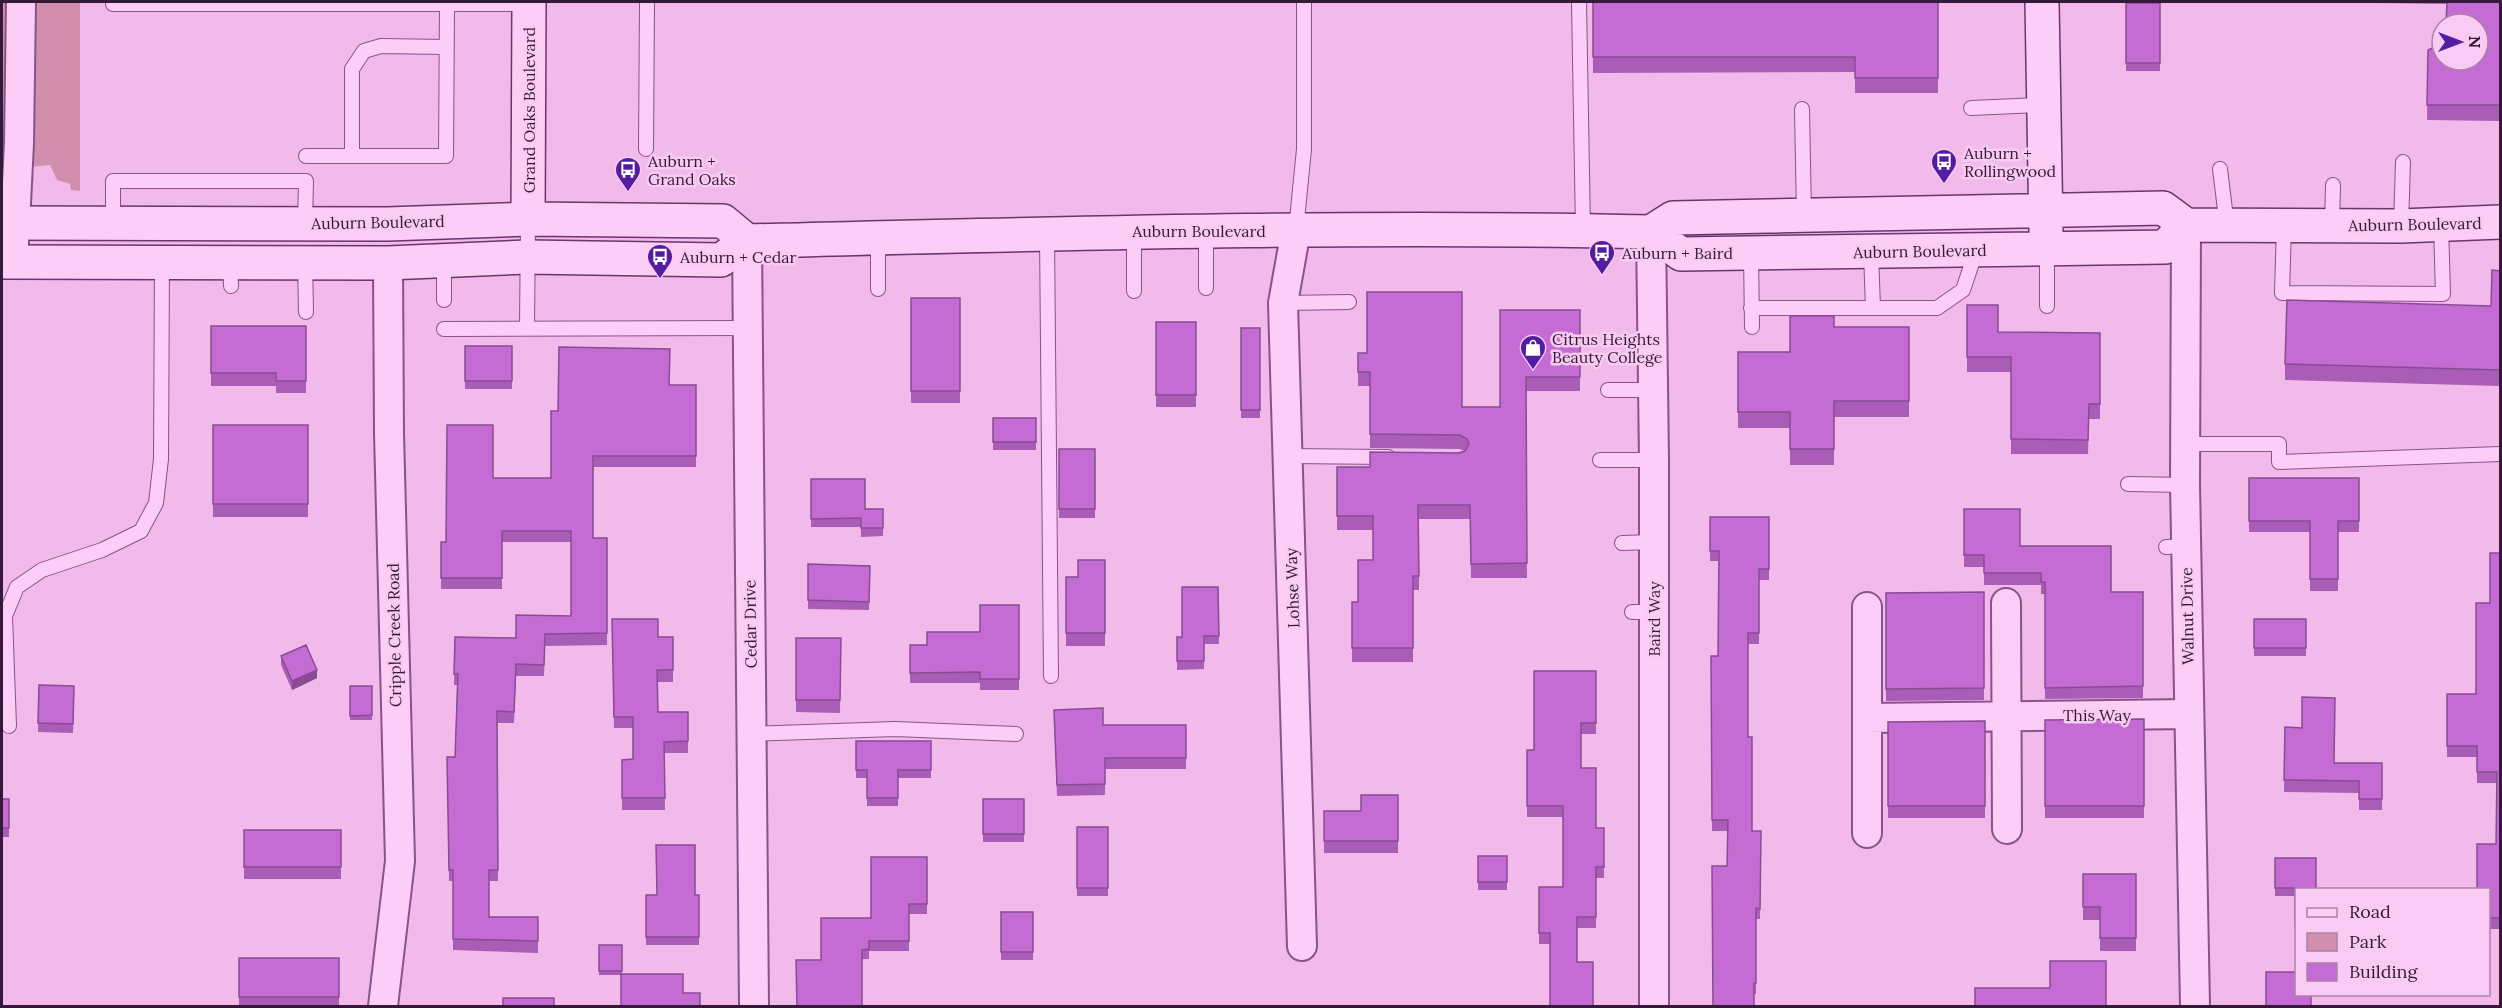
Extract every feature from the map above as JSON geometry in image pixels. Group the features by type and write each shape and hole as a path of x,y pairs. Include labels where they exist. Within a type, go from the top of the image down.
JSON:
{"main road":[{"path":"2042,2 2042,105 2047,248"},
{"name":"Grand Oaks Boulevard","path":"528,219 530,3"},
{"name":"Auburn Boulevard","path":"8,223 387,224 528,219 723,221 747,241 1134,231 1651,232 1673,218 2163,208 2186,225 2401,226 2500,222"},
{"name":"Auburn Boulevard","path":"1651,232 1681,254 1870,253 2047,248 2165,248 2186,225"},
{"path":"7,262 162,263 230,274 305,261 444,261 527,257 721,260 747,241"}],"street":[{"path":"7,262 8,223 19,143 11,76 21,2"},
{"name":"Walnut Drive","path":"2186,225 2185,485 2176,547 2188,714 2195,1006"},
{"name":"Lohse Way","path":"1296,230 1283,303 1302,946"},
{"name":"Baird Way","path":"1651,232 1654,542 1643,612 1654,1006"},
{"name":"Cedar Drive","path":"747,241 754,1006"},
{"name":"Cripple Creek Road","path":"383,1006 400,861 389,434 388,262"},
{"path":"2006,603 2007,829"},
{"path":"1867,607 1867,833"},
{"name":"This Way","path":"1867,718 2188,714"}],"lane":[{"path":"113,2 113,4 530,3"},
{"path":"646,149 647,2"},
{"path":"1296,230 1304,149 1304,2"},
{"path":"1579,2 1583,231"},
{"path":"306,156 446,156 447,4"},
{"path":"352,156 352,69 364,51 381,46 446,47"},
{"path":"1971,108 2042,105"},
{"path":"1802,109 1804,215"},
{"path":"2401,226 2403,162"},
{"path":"2220,169 2227,226"},
{"path":"2332,226 2333,185"},
{"path":"527,328 528,219"},
{"path":"2284,226 2282,293 2443,294 2441,224"},
{"path":"1134,231 1134,291"},
{"path":"1206,231 1206,288"},
{"path":"1047,234 1051,676"},
{"path":"878,238 878,289"},
{"path":"2047,248 2047,306"},
{"path":"1751,308 1937,308 1963,290 1976,250"},
{"path":"1751,252 1752,327"},
{"path":"1870,253 1873,308"},
{"path":"305,261 306,312"},
{"path":"444,261 444,300"},
{"path":"9,726 5,616 17,587 42,570 102,550 141,531 156,503 161,459 162,263"},
{"path":"1283,303 1349,302"},
{"path":"444,329 746,328"},
{"path":"1608,390 1652,390"},
{"path":"2185,444 2279,444 2279,462 2500,454"},
{"path":"1288,456 1401,457"},
{"path":"1600,460 1654,459"},
{"path":"2128,484 2185,485"},
{"path":"1622,543 1654,542"},
{"path":"751,734 895,729 1016,734"}],"green space":[{"path":"2,2 80,2 80,191 71,190 70,184 57,180 50,165 30,167 34,180 2,180"}],"building":[{"path":"1593,2 1938,2 1938,78 1855,78 1855,57 1593,57"},
{"path":"2447,2 2500,2 2500,105 2427,105 2428,50 2430,49 2430,72 2490,72 2490,12 2447,12"},
{"path":"2126,3 2160,3 2160,63 2126,63"},
{"path":"2492,270 2500,271 2500,370 2285,364 2287,300 2491,306"},
{"path":"1367,292 1462,292 1462,407 1500,407 1500,310 1580,310 1580,377 1526,377 1527,563 1471,564 1470,505 1418,505 1419,576 1413,576 1413,648 1352,648 1352,602 1358,602 1358,560 1373,560 1373,516 1337,516 1337,467 1370,467 1370,452 1460,453 1465,451 1469,444 1467,439 1460,435 1370,434 1370,372 1358,372 1358,353 1367,353"},
{"path":"911,298 960,298 960,391 911,391"},
{"path":"1967,305 1998,305 1998,332 2100,333 2100,404 2089,404 2088,440 2011,439 2011,357 1967,357"},
{"path":"1790,316 1834,316 1834,327 1909,327 1909,401 1834,401 1834,449 1790,449 1790,412 1738,412 1738,352 1790,352"},
{"path":"1156,322 1196,322 1196,395 1156,395"},
{"path":"211,326 306,326 306,381 276,381 276,373 211,373"},
{"path":"1241,328 1260,328 1260,410 1241,410"},
{"path":"465,346 512,346 512,381 465,381"},
{"path":"559,347 670,349 669,385 696,385 696,456 593,456 593,538 607,538 607,633 545,634 544,665 516,664 514,712 497,711 498,870 489,870 489,917 538,917 538,941 453,939 453,870 449,870 447,757 455,757 458,674 454,674 455,637 516,638 516,615 571,616 571,531 502,531 502,578 441,578 441,542 446,542 447,425 493,425 493,478 551,478 551,411 558,411"},
{"path":"993,418 1036,418 1036,442 993,442"},
{"path":"213,425 308,425 308,504 213,504"},
{"path":"1059,449 1095,449 1095,509 1059,509"},
{"path":"2249,478 2359,478 2359,521 2338,521 2338,579 2310,579 2310,521 2249,521"},
{"path":"811,479 865,479 865,509 883,509 883,528 861,528 861,518 811,519"},
{"path":"1964,509 2020,509 2020,546 2111,546 2111,592 2143,592 2143,686 2045,688 2045,582 2041,582 2041,573 1984,573 1984,555 1964,555"},
{"path":"1710,517 1769,517 1769,569 1759,569 1759,633 1748,633 1748,737 1752,737 1752,831 1761,831 1760,909 1756,908 1754,1006 1713,1006 1712,866 1727,866 1728,820 1712,820 1711,656 1718,656 1719,551 1710,551"},
{"path":"2490,553 2500,553 2500,918 2490,918 2490,888 2477,888 2477,844 2496,844 2497,772 2477,772 2477,746 2447,746 2447,694 2476,694 2476,603 2490,603"},
{"path":"1078,560 1105,560 1105,633 1066,633 1066,577 1078,577"},
{"path":"808,564 870,566 869,602 808,600"},
{"path":"1182,587 1218,587 1219,636 1204,636 1204,661 1177,661 1177,637 1182,637"},
{"path":"1984,592 1984,688 1886,689 1886,593"},
{"path":"980,605 1019,605 1019,679 980,679 980,672 910,673 910,645 927,645 927,632 980,632"},
{"path":"612,619 658,619 658,637 673,637 673,670 657,670 658,712 688,712 688,741 664,742 665,798 622,798 622,760 633,759 633,717 614,717"},
{"path":"2254,619 2306,619 2306,648 2254,648"},
{"path":"796,638 841,638 840,700 796,700"},
{"path":"306,645 317,670 292,681 281,656"},
{"path":"1534,671 1596,671 1596,723 1581,723 1581,768 1596,768 1596,828 1604,828 1604,867 1596,867 1596,917 1577,917 1577,962 1593,962 1593,1006 1550,1006 1550,933 1539,933 1539,887 1563,887 1563,806 1527,806 1527,750 1534,750"},
{"path":"39,685 74,686 73,724 38,723"},
{"path":"350,686 372,686 372,715 350,716"},
{"path":"2302,697 2335,698 2334,763 2382,763 2382,799 2359,799 2359,781 2284,780 2285,727 2302,728"},
{"path":"1103,708 1103,725 1186,725 1186,758 1105,758 1105,784 1057,785 1054,710"},
{"path":"2144,719 2144,806 2045,806 2045,720"},
{"path":"1985,721 1985,806 1888,806 1888,722"},
{"path":"856,741 931,741 931,770 898,770 898,798 867,798 867,770 856,770"},
{"path":"1361,795 1398,795 1398,841 1324,841 1324,811 1361,811"},
{"path":"2,799 9,799 9,828 2,828"},
{"path":"983,799 1024,799 1024,834 983,834"},
{"path":"1077,827 1108,827 1108,888 1077,888"},
{"path":"244,830 341,830 341,867 244,867"},
{"path":"656,845 695,845 695,895 699,895 699,937 646,937 646,895 657,895"},
{"path":"1478,856 1507,856 1507,882 1478,882"},
{"path":"871,857 927,857 927,904 909,904 909,941 869,941 869,949 862,950 862,1006 797,1006 796,960 821,960 821,918 871,918"},
{"path":"2275,858 2316,858 2316,888 2275,888"},
{"path":"2083,874 2136,874 2136,938 2100,938 2100,907 2083,907"},
{"path":"1001,912 1033,912 1033,952 1001,952"},
{"path":"599,945 622,945 622,971 599,971"},
{"path":"239,958 339,958 339,997 239,997"},
{"path":"2050,961 2106,961 2106,1006 1975,1006 1975,988 2050,988"},
{"path":"2266,972 2295,972 2295,996 2311,996 2311,1006 2266,1006"},
{"path":"621,974 683,974 683,993 700,993 700,1006 621,1006"},
{"path":"503,998 554,998 554,1006 503,1006"}],"place":[{"name":"Auburn + Rollingwood","path":"1944,185"},
{"name":"Auburn + Grand Oaks","path":"628,193"},
{"name":"Auburn + Baird","path":"1602,276"},
{"name":"Auburn + Cedar","path":"660,280"},
{"name":"Citrus Heights Beauty College","path":"1533,371"}]}
